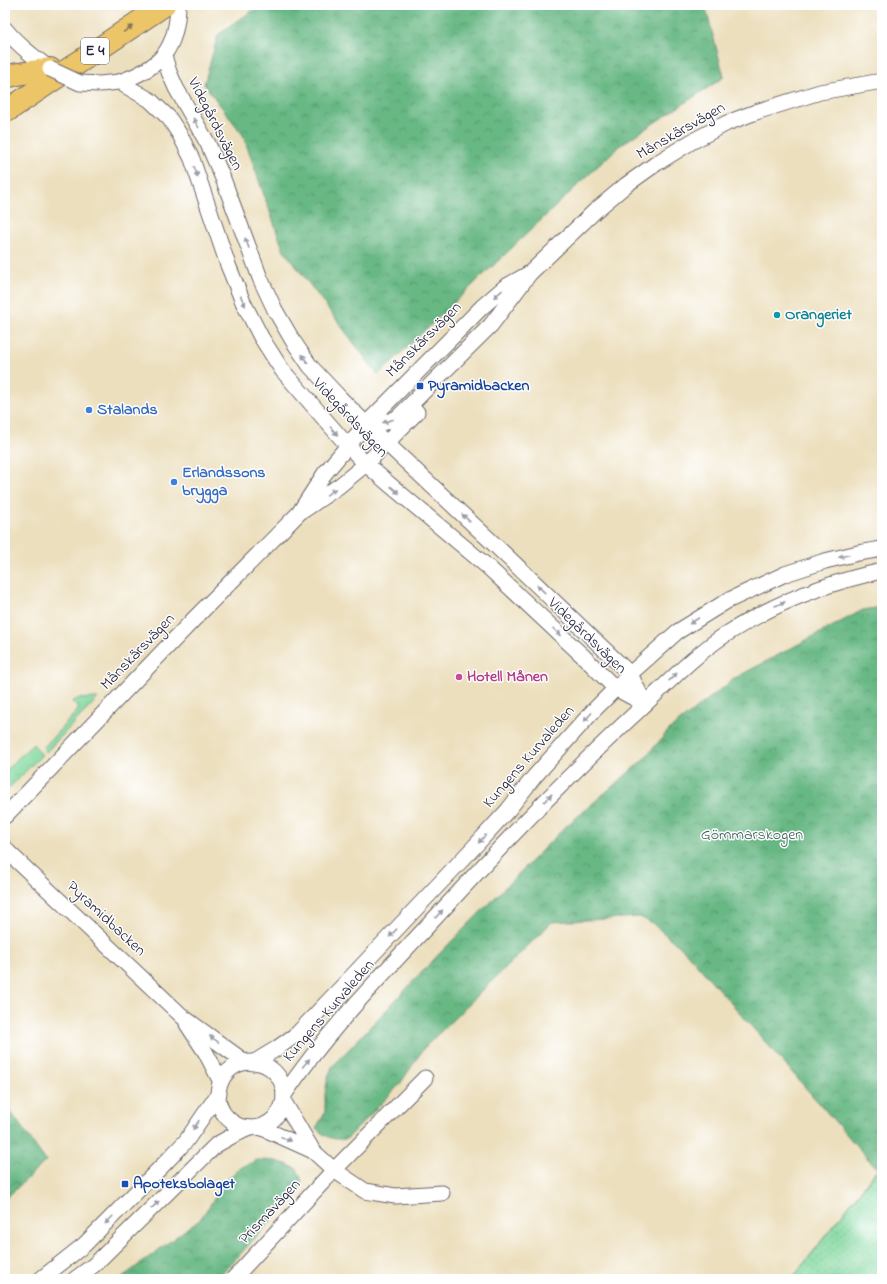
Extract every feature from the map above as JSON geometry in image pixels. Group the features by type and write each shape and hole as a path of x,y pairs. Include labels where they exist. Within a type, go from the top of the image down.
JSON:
{"highway":[{"name":"E 4","path":"5,112 164,5"},
{"path":"5,77 50,69"},
{"path":"5,117 26,98"}],"street":[{"path":"5,29 30,54 50,69 80,83 125,86 136,76 165,60 175,34 178,5"},
{"name":"Videgårdsvägen","path":"165,60 176,88 208,144 222,176 260,278 275,310 310,366 366,424 630,674 645,704"},
{"name":"Månskärsvägen","path":"5,816 299,513 325,473 366,424 482,307 505,288 530,273 595,211 626,185 657,163 691,142 727,123 791,100 820,92 882,81"},
{"name":"Videgårdsvägen","path":"125,86 150,100 169,118 180,135 192,159 228,265 243,302 261,337 282,370 348,446 366,464 488,567 615,688 645,704"},
{"name":"Månskärsvägen","path":"299,513 339,486 366,464 495,332 510,310 530,273"},
{"name":"Kungens Kurvaleden","path":"249,1063 276,1049 297,1034 498,820 534,777 615,688 677,632 727,601 785,574 809,565 858,553 882,549"},
{"name":"Kungens Kurvaleden","path":"284,1098 301,1069 347,1015 470,880 552,794 692,660 725,635 770,609 834,584 882,571"},
{"name":"Pyramidbacken","path":"5,848 183,1017 249,1063"},
{"name":"Pyramidbacken","path":"183,1017 206,1053 220,1087"},
{"path":"41,1279 84,1245 186,1142 228,1072 236,1066 249,1063 264,1065 274,1072 282,1083 284,1098 313,1150 334,1170 365,1191 395,1196 442,1193"},
{"name":"Prismavägen","path":"233,1279 334,1170 425,1078"},
{"path":"220,1087 220,1104 224,1114 231,1122 254,1128 313,1150"},
{"path":"76,1279 94,1265 216,1145 232,1136 270,1122 277,1116 284,1098"}],"green space":[{"path":"260,5 705,5 724,77 619,146 378,375 283,249 243,135 204,84 218,35"},
{"name":"Gömmarskogen","path":"882,607 882,1279 792,1279 877,1169 686,952 652,923 640,917 552,922 424,1048 400,1084 347,1139 330,1138 316,1128 325,1113 325,1094 328,1077 332,1067 443,950 563,829 643,760 669,730 735,678 863,610"},
{"path":"98,698 46,752 43,748 79,709 72,702 77,699"},
{"path":"33,744 42,755 5,792 5,771"},
{"path":"5,1104 46,1161 5,1199"},
{"path":"257,1160 276,1161 297,1169 302,1181 298,1192 217,1279 120,1279 201,1218 227,1180 238,1169"},
{"path":"882,1163 882,1279 792,1279 877,1170"}],"place":[{"name":"Orangeriet","path":"777,315"},
{"name":"Pyramidbacken","path":"420,386"},
{"name":"Stalands","path":"89,410"},
{"name":"Erlandssons brygga","path":"174,482"},
{"name":"Hotell Månen","path":"459,677"},
{"name":"Apoteksbolaget","path":"125,1184"}]}
